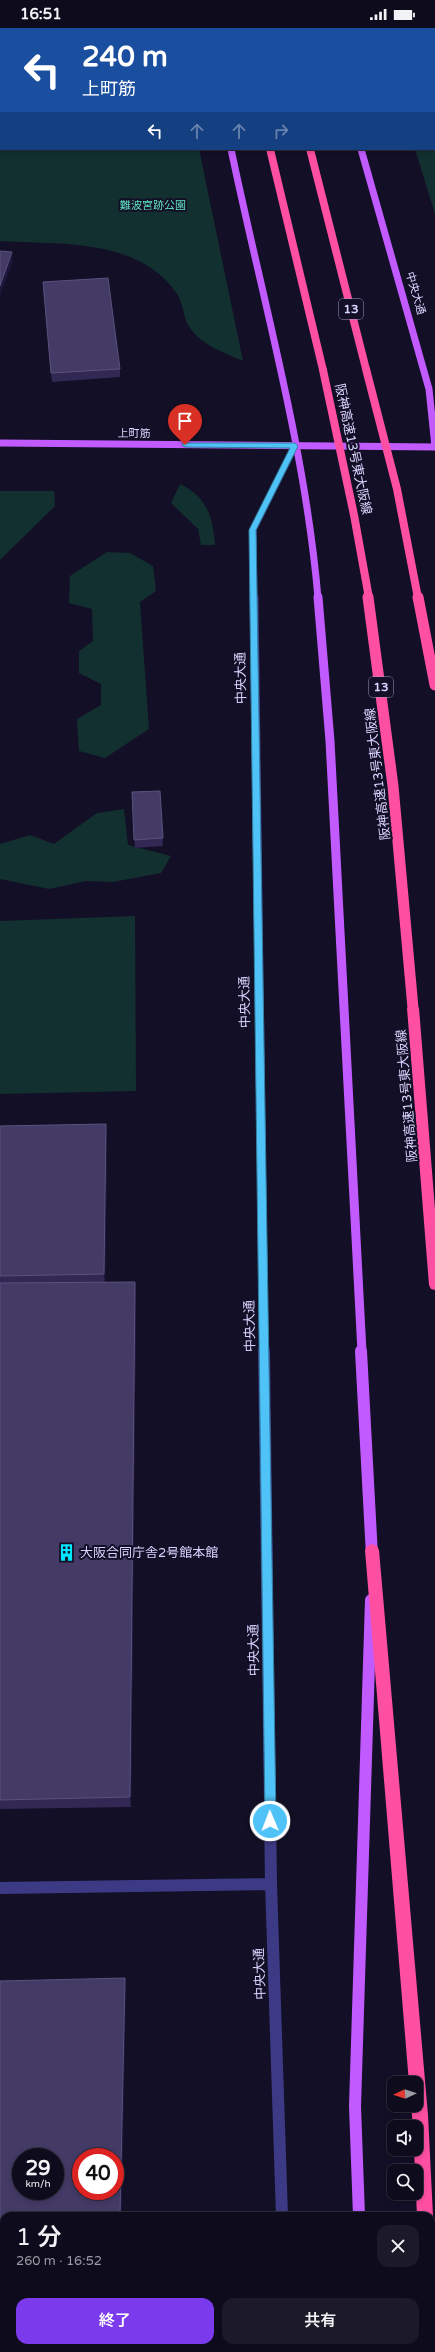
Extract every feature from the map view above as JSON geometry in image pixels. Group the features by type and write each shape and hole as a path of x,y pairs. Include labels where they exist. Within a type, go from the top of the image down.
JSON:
{"highway":[{"name":"阪神高速13号東大阪線","path":"270,150 323,370 364,564 378,666 402,869 435,1285"},
{"name":"13","path":"310,150 397,490 435,685"},
{"path":"372,1550 420,2116 426,2212"}],"main road":[{"path":"231,150 252,251 285,385 313,540 330,741 372,1550 355,2106 359,2212"},
{"name":"中央大通","path":"361,150 429,389 435,447"},
{"name":"上町筋","path":"0,443 435,447"}],"street":[{"name":"中央大通","path":"282,2212 271,1884 253,530 295,446"},
{"path":"0,1888 271,1884"}],"green space":[{"name":"難波宮跡公園","path":"0,150 199,150 243,361 212,347 199,338 188,325 181,301 177,294 161,276 142,262 120,253 72,244 0,241"},
{"path":"415,150 435,150 435,214"},
{"path":"180,484 197,495 207,509 212,525 215,545 201,545 198,529 171,503"},
{"path":"0,491 54,491 55,506 0,560"},
{"path":"107,552 130,553 153,566 156,591 140,602 149,729 105,758 79,751 77,719 101,705 101,684 79,673 79,651 93,641 92,609 69,603 70,576"},
{"path":"124,809 128,845 171,856 161,873 113,882 86,881 49,889 0,879 0,844 30,835 54,844 97,813"},
{"path":"135,916 136,1091 0,1094 0,921"}],"building":[{"path":"0,251 12,252 0,286"},
{"path":"108,278 120,369 51,373 43,282"},
{"path":"160,791 163,838 134,840 132,792"},
{"path":"106,1124 104,1274 0,1276 0,1126"},
{"name":"大阪合同庁舎2号館本館","path":"135,1282 130,1797 0,1800 0,1283"},
{"path":"125,1978 121,2148 72,2148 72,2200 120,2200 120,2212 0,2212 0,1981"}],"place":[{"name":"大阪合同庁舎2号館本館","path":"67,1552"}],"route":[{"path":"185,445 295,446 253,530 270,1821"}]}
